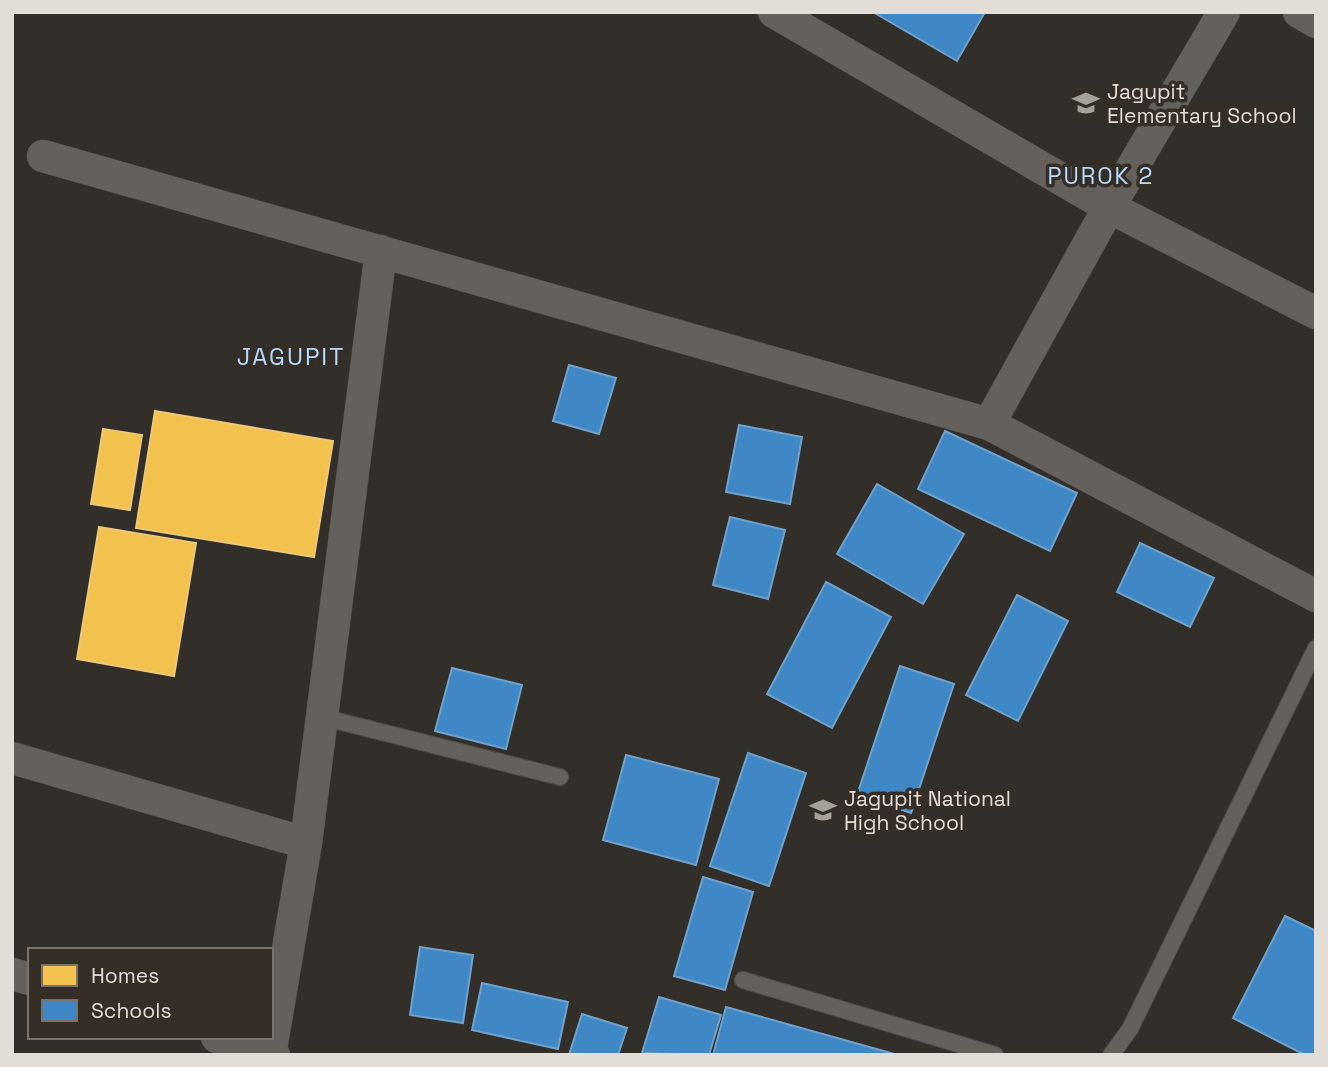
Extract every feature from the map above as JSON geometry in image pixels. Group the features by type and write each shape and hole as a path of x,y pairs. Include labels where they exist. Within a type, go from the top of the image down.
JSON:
{"street":[{"path":"774,12 1109,207 1316,313"},
{"path":"989,424 1109,207 1224,12"},
{"path":"1298,12 1316,22"},
{"path":"43,156 989,424 1316,596"},
{"path":"223,1039 272,1054 306,843 381,251"},
{"path":"12,758 306,843"}],"lane":[{"path":"1111,1055 1130,1029 1316,648"},
{"path":"322,717 560,777"},
{"path":"743,980 995,1055"}],"building: Homes":[{"path":"155,411 333,441 314,557 136,528"},
{"path":"103,429 142,435 130,510 91,504"},
{"path":"99,527 196,543 174,676 77,659"}],"building: Schools":[{"path":"873,12 985,12 957,61"},
{"path":"569,365 616,378 599,434 553,421"},
{"path":"739,425 802,437 790,504 726,492"},
{"path":"945,431 1077,493 1050,551 918,489"},
{"path":"877,484 964,534 923,604 837,554"},
{"path":"730,517 785,530 768,599 713,585"},
{"path":"1140,543 1214,578 1190,627 1117,592"},
{"path":"826,582 891,617 832,728 767,694"},
{"path":"1017,595 1068,621 1018,721 966,695"},
{"path":"900,666 954,684 911,813 857,795"},
{"path":"452,668 522,685 506,749 435,731"},
{"path":"748,753 806,773 769,886 710,866"},
{"path":"626,755 719,779 696,865 603,840"},
{"path":"703,877 753,892 725,990 674,976"},
{"path":"1285,916 1316,931 1316,1055 1305,1055 1233,1018"},
{"path":"420,947 473,955 463,1023 410,1015"},
{"path":"482,983 568,1002 558,1049 472,1030"},
{"path":"659,997 721,1015 709,1055 642,1053"},
{"path":"726,1007 898,1055 713,1055"},
{"path":"582,1014 627,1028 618,1055 569,1055"}],"place":[{"name":"Jagupit Elementary School","path":"1086,103"},
{"name":"Jagupit National High School","path":"823,810"}],"district":[{"name":"PUROK 2","path":"1101,176"},
{"name":"JAGUPIT","path":"291,356"}]}
